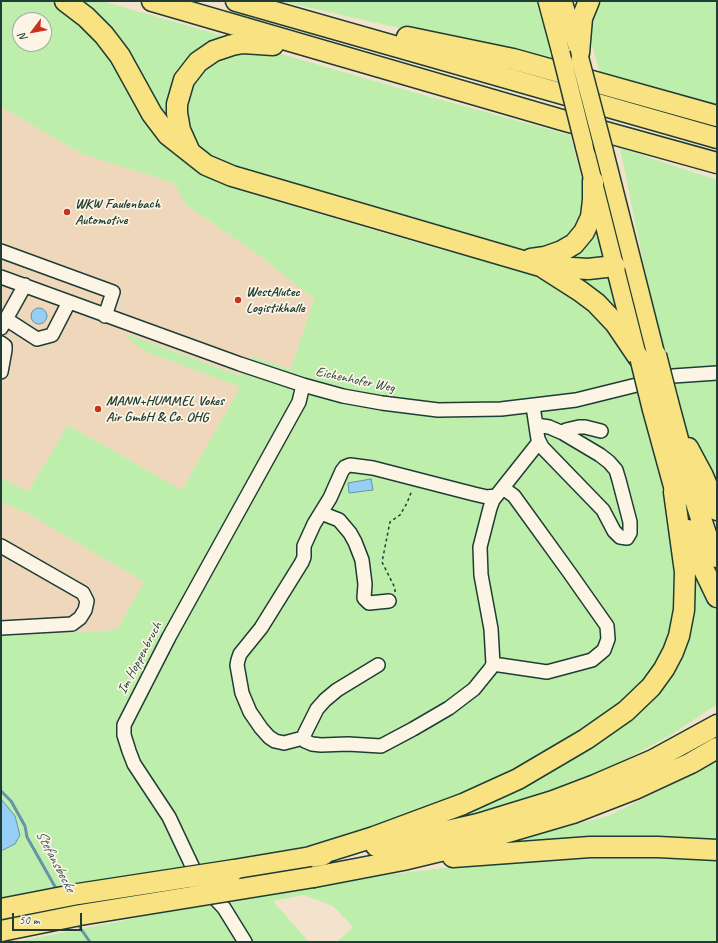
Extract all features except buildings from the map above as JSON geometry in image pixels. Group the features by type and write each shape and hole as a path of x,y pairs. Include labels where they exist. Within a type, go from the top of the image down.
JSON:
{"highway":[{"path":"64,1 86,17 104,35 120,56 152,114 168,135 206,164 232,176 532,263 588,269 623,262"},
{"path":"152,1 717,163"},
{"path":"236,1 717,138"},
{"path":"573,55 582,18 589,1"},
{"path":"308,22 362,27 513,59 717,116"},
{"path":"191,154 186,146 180,130 177,113 179,96 184,80 198,62 214,51 243,43 266,44 354,60"},
{"path":"532,263 562,251 574,244 584,232 591,217 593,182"},
{"path":"532,263 580,290 596,303 644,357 659,405 673,424 703,476 717,510"},
{"path":"673,424 706,534 717,557"},
{"path":"674,492 693,543 717,598"},
{"path":"310,857 374,838 448,809 518,778 586,739 626,710 651,687 664,669 680,636 684,610 685,572 674,492"},
{"path":"1,909 78,894 415,839 478,824 553,801 595,785 653,760 717,725"},
{"path":"1,931 80,915 314,877 403,860 457,847 574,813 635,789 691,763 717,748"},
{"path":"403,860 590,847 658,847 717,850"}],"main road":[{"path":"547,1 573,55 604,150 623,262 644,357"},
{"path":"563,1 573,55 584,145 593,182 623,262"},
{"path":"659,405 674,492"}],"street":[{"path":"1,251 113,292 105,316"},
{"name":"Eichenhofer Weg","path":"1,277 105,316 303,386 343,396 382,403 438,410 501,409 576,400 673,376 717,373"},
{"path":"25,285 3,324 37,339 52,335 69,302"},
{"path":"1,343 5,346 5,350 1,372"},
{"name":"Im Hoppenbruch","path":"245,942 224,908 209,892 194,870 169,817 134,764 128,751 124,735 124,725 169,637 299,402 303,386"},
{"path":"533,406 536,425 539,442 547,453 603,510 614,531 620,538 627,538 630,533 630,522 616,470 600,455 563,433 549,427 536,425"},
{"path":"563,433 566,430 579,426 601,431"},
{"path":"303,738 305,741 312,744 321,745 348,744 381,746 413,730 449,708 474,689 493,664 491,629 484,593 480,554 490,508 499,492 539,442"},
{"path":"378,665 337,690 325,700 317,709 303,738 284,743 275,742 269,737 261,728 246,704 242,693 237,665 240,654 261,628 302,562 304,557 304,546 314,524 330,498 345,467 358,466 373,468 487,496 499,492 514,496 574,577 607,626 608,639 604,650 592,660 546,672 493,664"},
{"path":"321,513 339,520 350,532 362,560 365,584 364,598 370,602 392,598"},
{"path":"1,546 83,593 87,601 85,610 80,618 72,624 1,628"}],"path":[{"path":"392,598 395,588 382,562 387,533 390,522 400,514 407,503 417,479"}],"shaded area":[{"path":"1,107 82,154 174,183 186,205 263,258 314,299 291,368 289,369 252,356 246,374 239,375 129,335 127,336 149,353 240,387 182,490 68,425 28,492 1,477"},
{"path":"1,502 27,513 144,582 117,630 1,636"}],"green space":[{"path":"1,1 50,1 76,18 101,42 136,102 165,145 189,166 225,185 411,241 536,275 557,283 601,314 627,355 637,380 547,400 437,405 341,391 250,362 252,356 289,369 291,368 314,299 263,258 186,205 174,183 82,154 1,107"},
{"path":"74,1 102,1 234,39 201,53 177,138"},
{"path":"279,1 537,1 556,63"},
{"path":"600,1 717,1 717,108 601,77 592,45 590,31 592,15"},
{"path":"262,50 570,135 585,191 586,212 571,239 541,254 519,251 216,160 198,148 183,110 193,76 222,54"},
{"path":"620,148 717,180 717,370 666,374"},
{"path":"594,218 608,264 550,259"},
{"path":"557,270 610,271 623,323"},
{"path":"129,335 238,375 246,374 289,388 292,390 295,398 306,398 313,394 412,411 639,389 643,400 673,531 676,554 677,608 665,655 624,704 579,736 451,803 337,841 1,900 1,850 3,850 5,805 1,799 1,636 117,630 144,582 27,513 1,502 1,477 28,492 68,425 182,490 240,387 149,353 133,343 127,336"},
{"path":"717,381 717,499 688,441 673,402 679,401 679,399 674,401 669,382"},
{"path":"686,545 717,612 717,704 671,735 600,773 524,802 387,838 466,810 662,685"},
{"path":"717,761 717,844 505,849 501,843 608,816 700,771"},
{"path":"717,854 717,942 337,942 353,927 333,906 304,895 273,901 309,942 15,942 152,915 361,878 551,855"}],"water":[{"path":"36,308 42,308 47,313 45,322 42,324 36,324 31,319 31,313"},
{"path":"371,479 373,490 349,493 348,483"},
{"path":"1,799 15,816 20,835 15,844 3,850 1,850"}],"waterway":[{"name":"Stefansbecke","path":"1,791 11,801 25,826 27,837 58,892"},
{"name":"Stefansbecke","path":"76,922 90,942"}],"place":[{"name":"WKW Faulenbach Automotive","path":"67,212"},
{"name":"WestAlutec Logistikhalle","path":"238,300"},
{"name":"MANN+HUMMEL Vokes Air GmbH & Co. OHG","path":"98,409"}]}
